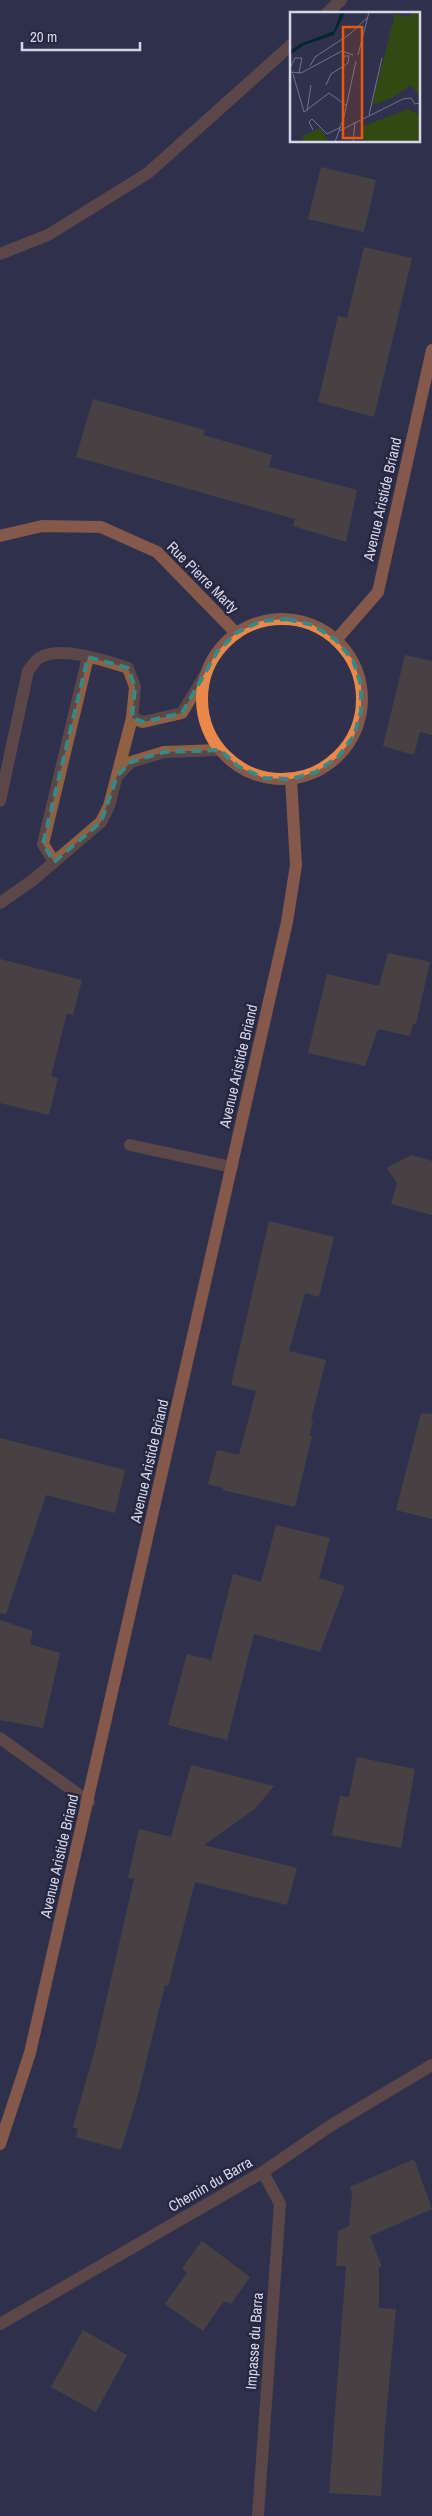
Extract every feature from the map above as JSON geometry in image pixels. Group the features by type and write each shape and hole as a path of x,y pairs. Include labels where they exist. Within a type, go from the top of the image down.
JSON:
{"main road":[{"name":"Avenue Aristide Briand","path":"336,640 378,592 432,350"},
{"name":"Rue Pierre Marty","path":"0,536 42,526 101,528 157,552 236,633"},
{"path":"287,619 313,625 336,640 353,660 361,685 361,711 354,736 338,757 316,772 290,779 264,778 239,767 220,750 206,727 202,701 205,675 217,652 236,633 261,621 287,619"},
{"name":"Avenue Aristide Briand","path":"0,2144 30,2053 89,1802 287,922 296,865 290,779"}],"street":[{"path":"328,12 341,0"},
{"path":"0,254 48,235 148,173 290,46"},
{"path":"0,801 28,670 40,657 63,653 88,657 128,668 135,687 132,718 109,806 101,822 54,862 0,903"},
{"path":"54,862 43,844 88,657"},
{"path":"132,718 143,722 182,713 205,675"},
{"path":"117,776 131,762 164,752 220,750"},
{"path":"130,1145 232,1167"},
{"path":"0,1738 89,1802"},
{"name":"Chemin du Barra","path":"0,2324 263,2172 330,2126 432,2066"},
{"name":"Impasse du Barra","path":"258,2516 280,2204 263,2172"}],"highlighted area":[{"path":"287,619 313,625 336,640 353,660 361,685 361,711 354,736 338,757 316,772 291,779 264,778 239,767 220,750 164,752 131,762 117,776 101,822 54,862 43,844 88,657 128,668 135,687 132,718 143,722 182,713 217,652 236,633 261,621"}],"building":[{"path":"321,167 376,180 364,232 308,219"},
{"path":"364,247 412,258 374,417 318,402 338,316 347,318"},
{"path":"93,399 205,430 203,435 272,455 269,467 357,490 346,542 293,526 295,519 76,457"},
{"path":"405,655 432,661 432,735 420,732 414,755 383,746"},
{"path":"388,953 430,962 416,1024 413,1023 410,1036 378,1029 365,1066 308,1053 327,974 379,986"},
{"path":"0,959 82,980 73,1015 67,1013 51,1076 58,1078 49,1115 0,1103"},
{"path":"411,1155 432,1161 432,1215 391,1204 397,1183 387,1168"},
{"path":"269,1221 334,1237 319,1297 305,1293 289,1351 326,1360 311,1420 313,1421 309,1436 312,1436 295,1507 223,1490 223,1488 208,1484 217,1450 239,1455 256,1391 231,1385"},
{"path":"421,1413 432,1414 432,1519 396,1510"},
{"path":"0,1438 125,1470 115,1513 46,1495 6,1614 0,1613"},
{"path":"276,1525 330,1538 319,1578 345,1586 320,1652 254,1634 227,1740 168,1725 187,1654 211,1660 233,1574 261,1582"},
{"path":"0,1620 33,1631 30,1644 60,1653 43,1728 0,1720"},
{"path":"357,1757 415,1769 401,1848 332,1835 340,1796 349,1797"},
{"path":"191,1765 274,1786 255,1809 204,1845 297,1868 287,1905 195,1882 168,1986 165,1985 138,2095 121,2150 76,2137 78,2129 73,2127 95,2049 134,1879 128,1878 139,1829 171,1837"},
{"path":"414,2159 432,2209 370,2236 382,2267 379,2267 379,2308 396,2309 385,2427 381,2496 329,2493 346,2266 336,2266 338,2231 349,2226 352,2193 350,2187"},
{"path":"202,2241 250,2277 231,2304 224,2301 203,2331 165,2304 187,2273 182,2268"},
{"path":"83,2330 127,2355 96,2412 51,2387"}]}
